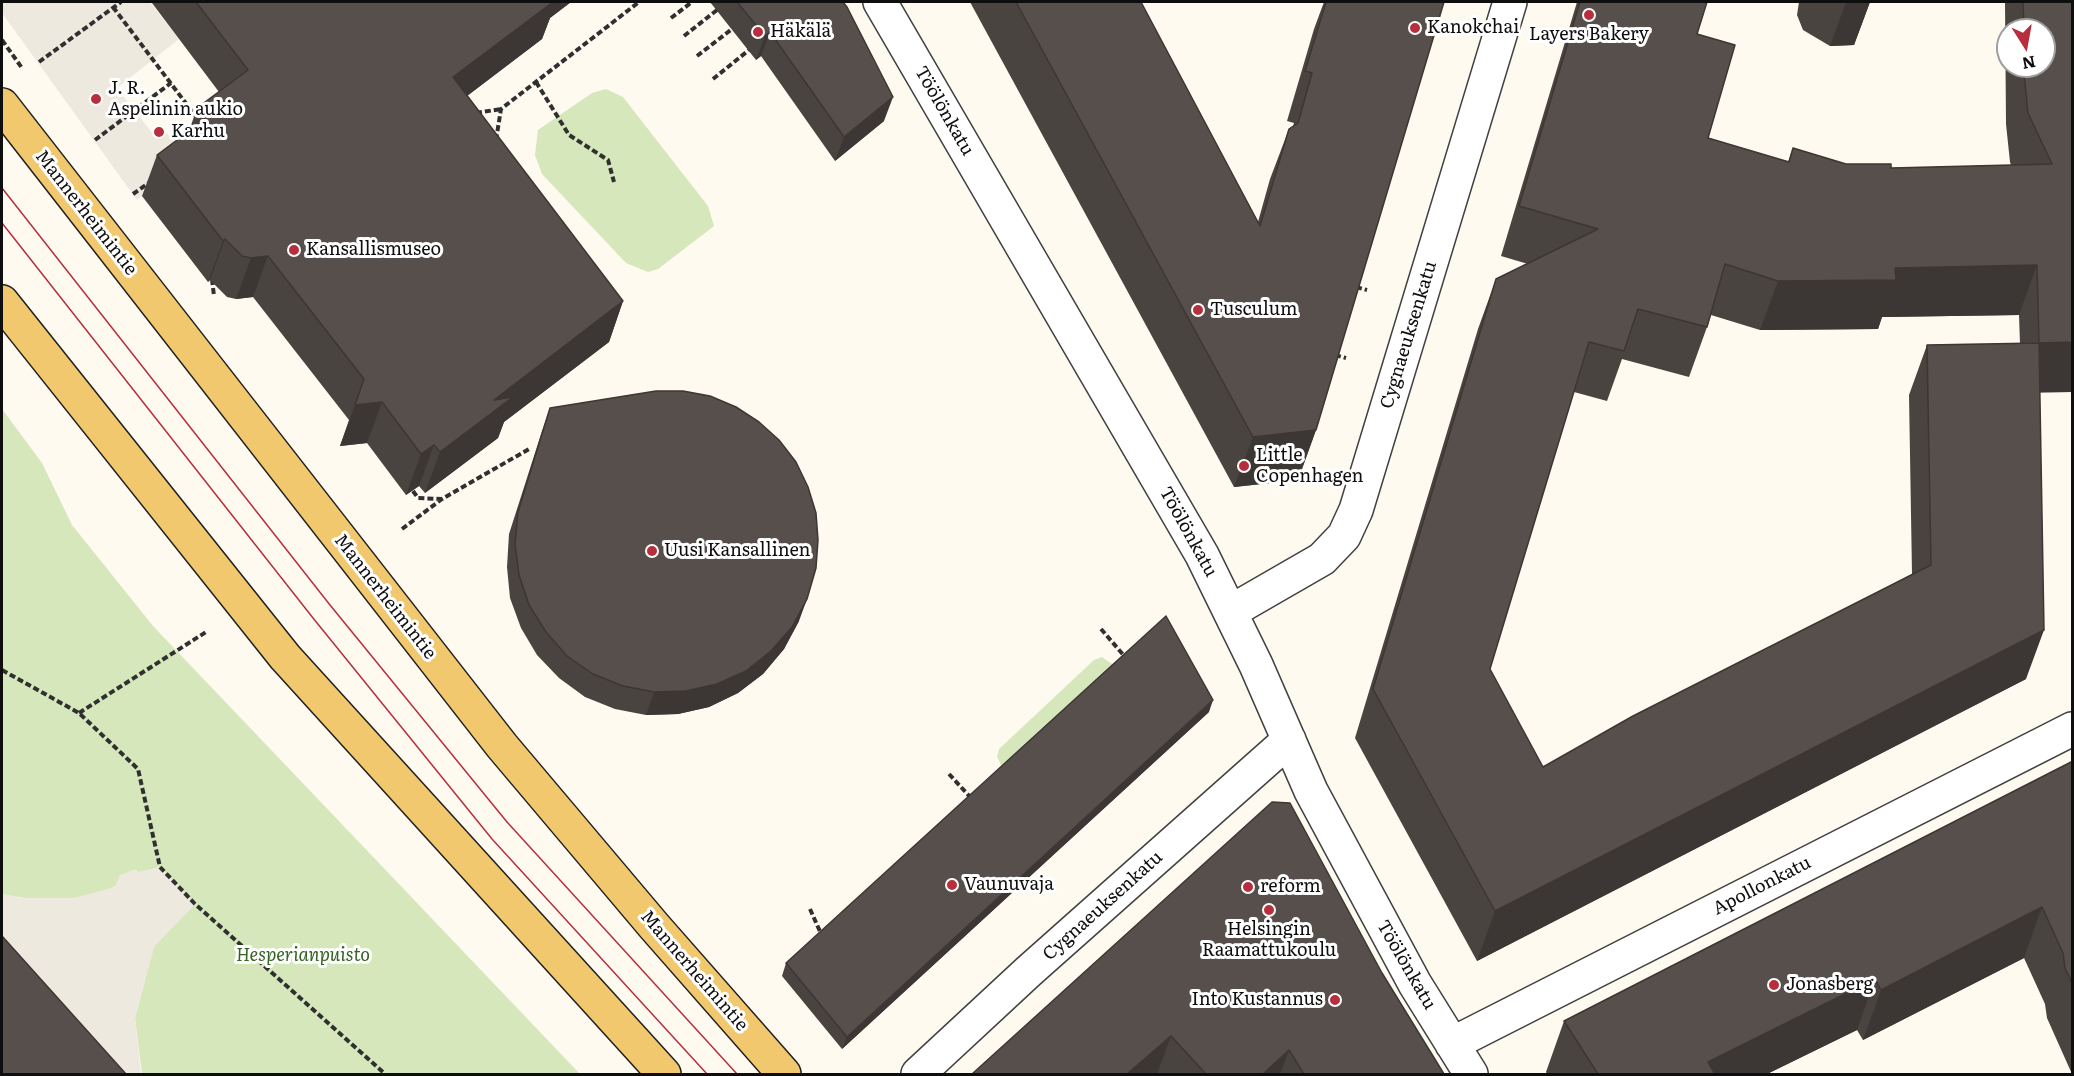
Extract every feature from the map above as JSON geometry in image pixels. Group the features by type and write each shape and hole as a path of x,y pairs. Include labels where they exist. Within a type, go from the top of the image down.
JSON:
{"main road":[{"name":"Mannerheimintie","path":"2,105 502,746 654,927 784,1074"},
{"path":"2,302 276,646 664,1074"}],"street":[{"name":"Töölönkatu","path":"880,2 1202,555 1311,791 1415,984 1471,1074"},
{"name":"Cygnaeuksenkatu","path":"1230,612 1322,559 1344,536 1356,510 1510,2"},
{"name":"Apollonkatu","path":"1452,1044 2073,729"},
{"name":"Cygnaeuksenkatu","path":"918,1074 1289,740"}],"path":[{"path":"39,62 121,2"},
{"path":"466,120 474,113 501,109 639,2"},
{"path":"671,18 692,2"},
{"path":"113,7 203,125"},
{"path":"684,36 717,10"},
{"path":"698,56 732,29"},
{"path":"713,79 749,50"},
{"path":"536,82 569,135 608,160 614,182"},
{"path":"95,140 171,83"},
{"path":"496,141 501,109"},
{"path":"134,194 151,181"},
{"path":"212,278 214,296"},
{"path":"1348,285 1367,290"},
{"path":"1329,353 1346,358"},
{"path":"402,529 442,499 529,449"},
{"path":"413,490 418,498 442,499"},
{"path":"1101,629 1128,660"},
{"path":"79,713 206,632"},
{"path":"2,670 79,713 138,769 160,867 195,904 385,1074"},
{"path":"948,774 975,802"},
{"path":"810,909 824,939"}],"green space":[{"path":"606,89 623,97 708,206 714,226 658,269 648,272 626,263 542,174 535,155 538,130 592,93"},
{"name":"Hesperianpuisto","path":"2,409 42,463 72,525 153,626 580,1074 142,1074 135,1018 154,946 195,904 160,867 137,873 137,870 114,887 87,896 44,899 2,894"},
{"path":"1102,657 1119,669 1005,773 997,757 999,749 1094,660"}],"shaded area":[{"name":"J. R. Aspelinin aukio","path":"2,2 150,2 179,39 117,88 153,134 163,129 190,160 137,200 2,13"},
{"path":"160,867 195,904 154,947 135,1018 141,1074 38,1074 2,1034 2,894 22,898 74,898 115,887 120,875 136,869 137,872"}],"building":[{"name":"Kansallismuseo","path":"196,2 553,2 453,77 623,301 494,400 513,397 440,452 434,445 421,454 382,402 355,405 364,379 268,256 251,258 242,256 225,239 223,241 157,155 205,119 197,108 248,70"},
{"path":"737,2 843,2 893,97 844,137 770,32 765,36"},
{"path":"1016,2 1141,2 1260,226 1289,129 1298,123 1312,73 1305,71 1326,2 1444,2 1316,430 1253,437"},
{"path":"1580,2 1707,2 1697,34 1735,45 1708,138 1789,162 1793,148 1846,164 1891,164 1891,168 2052,164 2028,113 2024,78 2056,78 2056,18 2024,18 2023,2 2073,2 2073,342 2039,343 2044,630 1495,911 1373,689 1496,279 1598,229 1519,206","holes":["1725,264 1778,281 1896,280 1895,268 2037,265 2039,343 1927,345 1931,565 1633,716 1543,767 1490,669 1589,342 1624,351 1638,309 1707,327"]},
{"path":"656,391 683,391 710,396 736,407 759,422 779,440 796,462 808,487 816,513 818,540 816,568 807,599 792,627 771,651 746,671 717,684 686,691 654,692 623,686 593,674 567,656 546,632 529,605 519,575 515,544 518,512 550,408"},
{"name":"Vaunuvaja","path":"1166,616 1213,700 847,1037 786,963"},
{"path":"2073,761 2073,985 2065,968 2063,953 2042,907 1881,990 1875,979 1708,1062 1715,1074 1598,1074 1564,1021"},
{"path":"1272,802 1290,803 1382,973 1444,1074 1304,1074 1289,1050 1263,1074 1206,1074 1171,1036 1127,1074 972,1074"},
{"path":"2,936 126,1074 2,1074"}],"tram line":[{"path":"2,188 330,605 507,822 737,1074"},
{"path":"2,223 313,618 492,839 707,1074"}],"place":[{"name":"Layers Bakery","path":"1589,15"},
{"name":"Kanokchai","path":"1415,28"},
{"name":"Häkälä","path":"758,32"},
{"name":"J. R. Aspelinin aukio","path":"96,99"},
{"name":"Karhu","path":"159,132"},
{"name":"Kansallismuseo","path":"294,250"},
{"name":"Tusculum","path":"1198,310"},
{"name":"Little Copenhagen","path":"1244,466"},
{"name":"Uusi Kansallinen","path":"652,551"},
{"name":"Vaunuvaja","path":"952,885"},
{"name":"reform","path":"1248,887"},
{"name":"Helsingin Raamattukoulu","path":"1269,910"},
{"name":"Jonasberg","path":"1774,985"},
{"name":"Into Kustannus","path":"1335,1000"}]}
